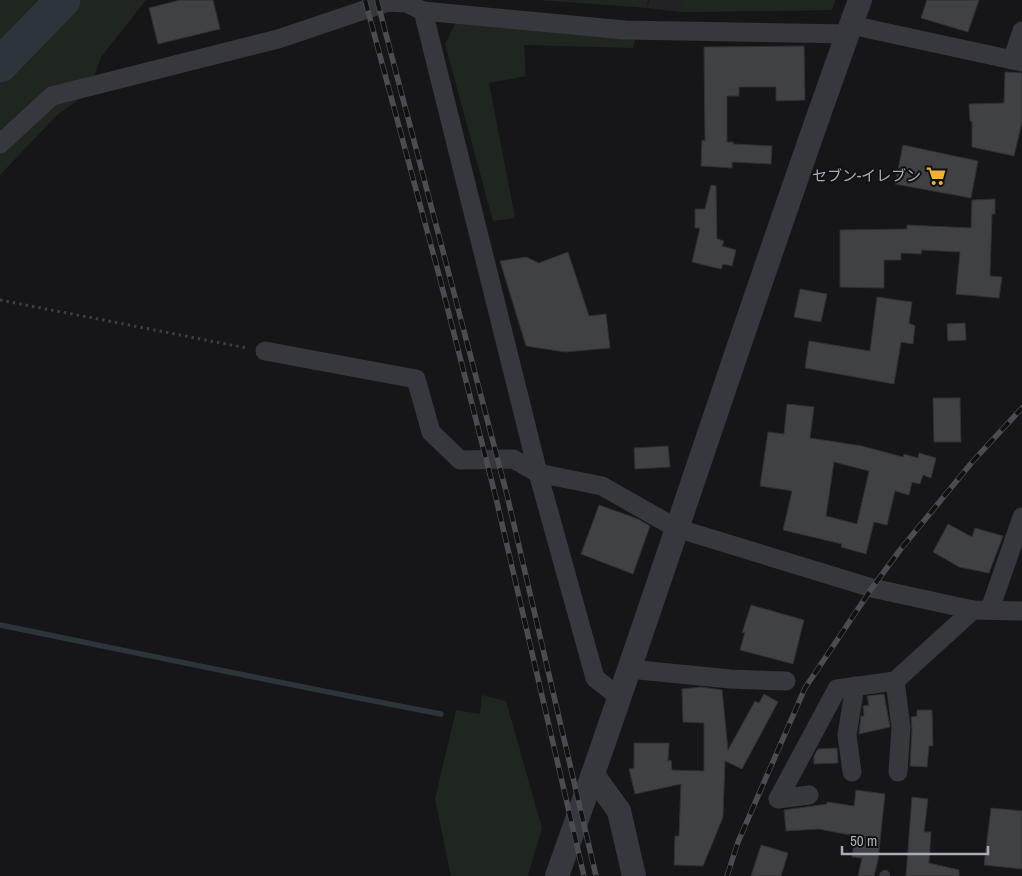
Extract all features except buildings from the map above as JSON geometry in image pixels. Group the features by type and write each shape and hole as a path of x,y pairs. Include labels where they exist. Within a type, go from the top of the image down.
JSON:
{"street":[{"path":"557,876 860,0"},
{"path":"0,144 52,96 278,39 388,2 406,2 423,11 625,30 849,29 1017,61 1022,31"},
{"path":"423,11 538,473 594,678 619,697"},
{"path":"264,351 416,379 431,432 460,460 513,459 538,473 602,486 676,528 872,588 981,610 1022,610"},
{"path":"809,795 778,799 837,689 895,681 981,610 1022,517"},
{"path":"629,669 730,679 786,681"},
{"path":"895,681 901,728 898,772"},
{"path":"852,772 848,735 855,686"},
{"path":"593,774 619,811 634,876"}],"path":[{"path":"0,300 264,351"}],"shaded area":[{"path":"0,0 146,0 101,57 88,93 57,115 0,175"},
{"path":"539,0 648,0 647,8"},
{"path":"649,0 835,0 832,10 680,12 647,8"},
{"path":"683,0 835,0 832,10 680,12"},
{"path":"456,22 635,39 633,48 524,45 526,76 489,83 515,218 493,221 445,44"},
{"path":"482,695 506,701 542,828 528,876 451,876 435,799 456,710 480,714"}],"waterway":[{"path":"0,65 63,0"},
{"path":"0,625 441,714"}],"railway":[{"path":"365,0 439,275 496,498 584,876"},
{"path":"377,0 507,495 596,876"},
{"path":"727,876 738,842 805,688 872,588 900,550 973,461 1022,408"}],"place":[{"name":"セブン-イレブン","path":"936,176"}]}
